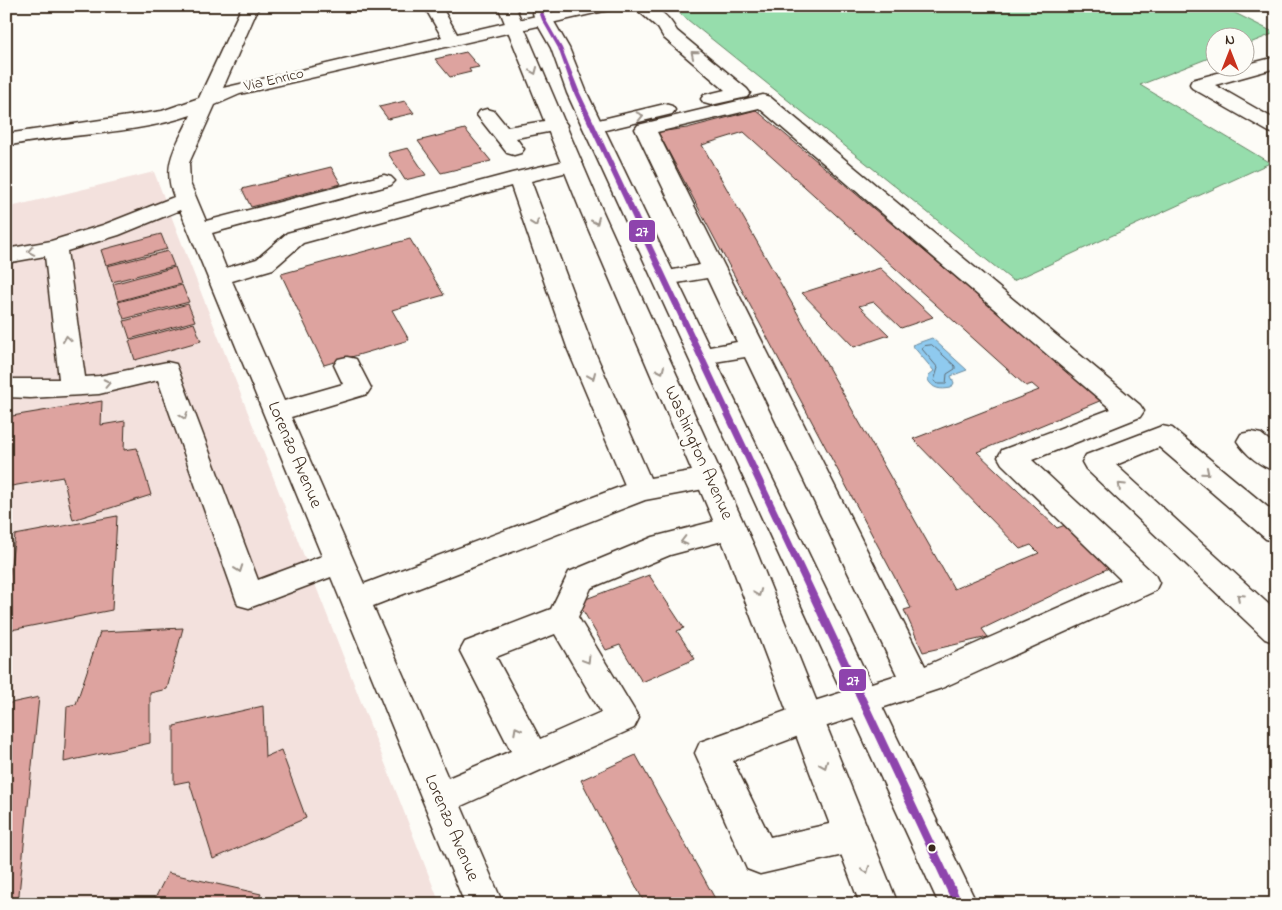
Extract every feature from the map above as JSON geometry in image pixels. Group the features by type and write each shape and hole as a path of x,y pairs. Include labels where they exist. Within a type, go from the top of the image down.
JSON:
{"main road":[{"name":"Lorenzo Avenue","path":"251,6 179,163 179,183 484,904"},
{"path":"432,6 452,40"},
{"name":"Via Enrico","path":"6,140 45,131 162,117 234,90 452,40 510,16 604,6"},
{"path":"619,137 740,93 670,34 665,25 641,6"},
{"path":"542,13 560,48 577,93 619,137 714,270 917,683"},
{"name":"Washington Avenue","path":"510,16 731,528 879,904"},
{"path":"1276,62 1199,84 1276,128"},
{"path":"619,137 763,101 1131,411 1012,457 1144,583 917,683 712,754 760,857 852,836"},
{"path":"487,115 515,151"},
{"path":"502,134 556,125"},
{"path":"619,137 665,278 958,904"},
{"path":"219,277 265,264 295,238 519,177 573,165"},
{"path":"519,177 581,350 641,490"},
{"path":"199,230 384,181"},
{"path":"6,256 55,247 111,230 186,200"},
{"path":"55,247 73,387"},
{"path":"665,278 714,270"},
{"path":"702,356 752,348"},
{"path":"276,412 358,388 347,365"},
{"path":"6,388 30,389 100,385 167,370 249,596 339,562"},
{"path":"1276,531 1162,435 1096,462 1276,630"},
{"path":"1251,441 1276,461"},
{"path":"355,600 641,490 709,478"},
{"path":"532,758 476,651 562,618 580,580 663,546 731,528"},
{"path":"439,799 622,718 562,618"}],"shaded area":[{"path":"154,172 440,904 6,904 6,208"}],"green space":[{"path":"680,6 1221,6 1275,33 1254,41 1254,28 1204,28 1204,60 1140,85 1270,163 1013,281 673,8"}],"water":[{"path":"932,338 967,370 951,376 954,383 951,388 937,388 930,383 928,380 929,375 934,371 912,345"}],"building":[{"path":"466,52 479,67 469,69 471,72 450,77 435,59"},
{"path":"405,101 414,113 388,119 379,107"},
{"path":"756,110 1102,400 977,452 1057,528 1071,523 1113,566 982,629 988,637 923,652 904,610 911,608 658,132 687,128","holes":["744,132 1026,386 1032,384 1039,390 913,439 1020,549 1031,545 1039,553 954,589 702,145"]},
{"path":"465,129 491,161 441,173 418,141"},
{"path":"408,148 426,175 405,180 388,153"},
{"path":"331,167 341,184 251,207 242,189"},
{"path":"161,234 167,249 106,265 101,250"},
{"path":"410,239 444,295 392,310 409,340 324,365 281,274"},
{"path":"168,251 174,266 112,282 107,266"},
{"path":"175,267 181,284 118,301 113,284"},
{"path":"880,268 933,317 901,328 874,302 859,306 889,335 854,347 802,293"},
{"path":"182,285 189,302 124,319 118,302"},
{"path":"188,304 195,321 130,339 124,321"},
{"path":"194,323 201,341 135,360 129,341"},
{"path":"102,401 101,425 125,421 124,450 137,448 151,495 73,520 63,477 6,487 6,417"},
{"path":"117,516 112,610 6,631 6,601 15,535"},
{"path":"649,575 684,628 677,631 695,659 642,682 620,645 606,650 578,602"},
{"path":"183,628 167,689 150,693 150,743 64,762 67,706 76,704 100,632"},
{"path":"39,697 18,904 6,904 6,704"},
{"path":"263,706 265,757 281,750 306,818 213,859 189,781 174,784 174,726"},
{"path":"636,755 718,904 645,904 581,780"},
{"path":"168,873 261,894 256,904 152,904"}],"transit line":[{"name":"27","path":"539,6 544,20 560,48 577,93 958,904"}]}
